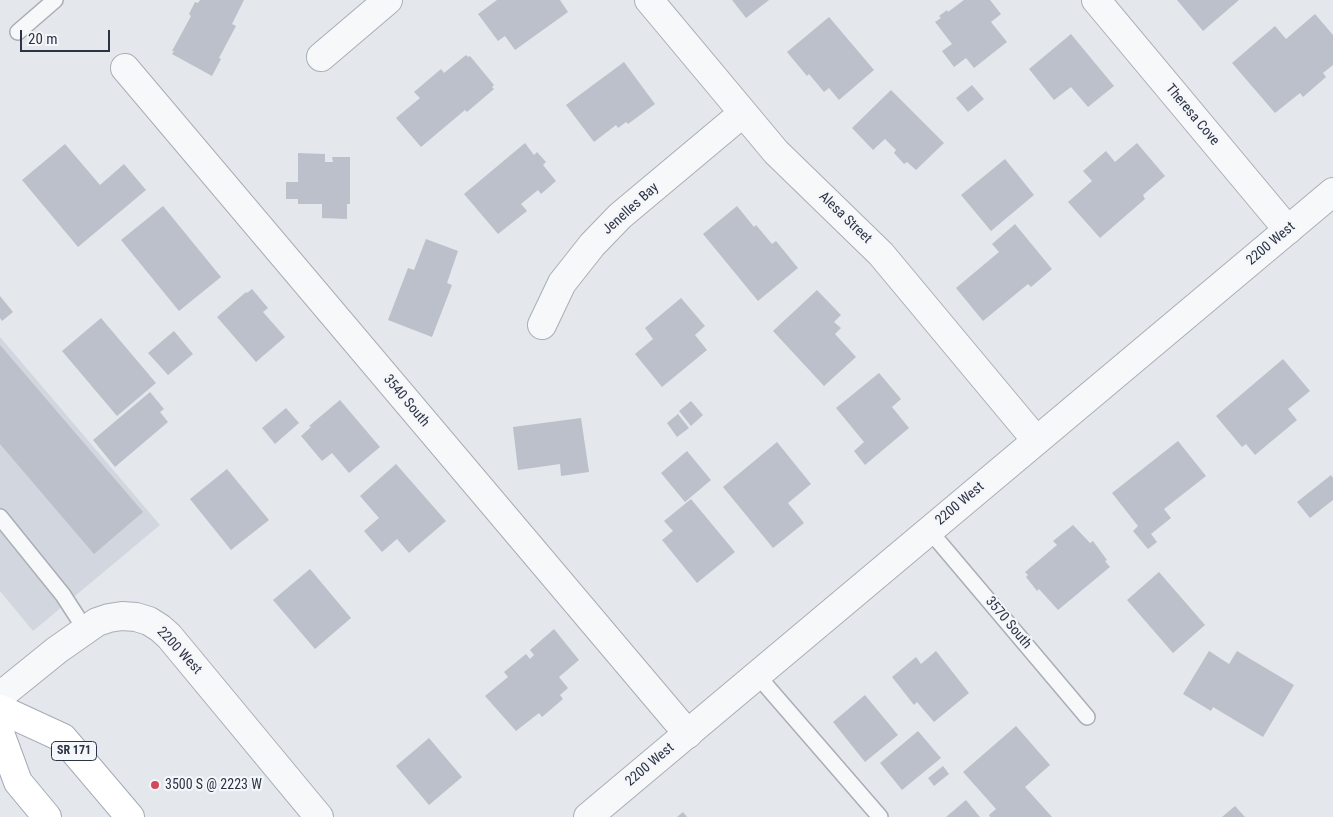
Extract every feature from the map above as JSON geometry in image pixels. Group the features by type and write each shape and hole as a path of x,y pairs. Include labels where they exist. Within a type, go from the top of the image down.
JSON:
{"main road":[{"name":"SR 171","path":"0,709 63,738 130,817"},
{"path":"0,733 18,782 47,817"}],"street":[{"path":"320,58 388,0"},
{"name":"Alesa Street","path":"649,0 776,152 881,254 1036,440"},
{"name":"Theresa Cove","path":"1096,0 1288,230"},
{"name":"3540 South","path":"125,68 688,734"},
{"name":"Jenelles Bay","path":"542,325 562,283 592,245 620,216 743,112"},
{"name":"2200 West","path":"588,817 1333,192"},
{"name":"2200 West","path":"0,696 85,629 97,622 122,616 136,617 149,621 169,636 319,817"}],"lane":[{"path":"18,32 55,0"},
{"path":"0,517 63,595 85,629"},
{"name":"3570 South","path":"929,530 1087,717"},
{"path":"757,675 880,817"}],"shaded area":[{"path":"0,337 160,525 33,631 0,591"}],"building":[{"path":"200,0 244,0 232,24 236,26 212,76 172,54 191,16 189,14 195,2 198,3"},
{"path":"497,0 560,0 568,12 515,50 505,36 498,41 478,14"},
{"path":"732,0 769,0 746,18"},
{"path":"964,0 990,0 1001,14 991,22 1007,42 974,68 966,58 954,67 942,51 952,44 935,22 941,18 939,16"},
{"path":"1177,0 1239,0 1203,31"},
{"path":"1315,14 1333,35 1333,65 1323,73 1326,77 1303,97 1300,93 1275,113 1232,63 1275,26 1286,39"},
{"path":"829,17 874,70 839,100 829,88 824,92 809,74 807,76 787,52"},
{"path":"1071,34 1114,86 1088,107 1071,87 1054,100 1029,69"},
{"path":"466,55 470,56 494,85 492,87 494,89 467,112 465,110 421,147 396,118 420,98 414,92 441,69 444,73"},
{"path":"624,62 655,104 628,124 626,122 618,128 616,125 594,142 566,105"},
{"path":"972,85 984,99 968,112 956,98"},
{"path":"891,90 944,143 916,170 907,162 904,164 894,153 896,150 885,139 873,150 852,128"},
{"path":"525,143 534,155 537,152 546,162 543,165 556,181 541,194 538,190 521,204 527,211 498,234 464,194"},
{"path":"1137,143 1165,176 1143,195 1145,199 1100,238 1068,202 1092,181 1083,171 1106,151 1115,162"},
{"path":"65,144 100,185 124,164 146,190 78,247 22,180"},
{"path":"298,153 325,154 325,162 333,162 332,157 350,157 350,204 347,204 347,219 322,218 322,204 298,204 298,199 286,199 286,182 298,182"},
{"path":"1005,159 1034,195 991,231 961,195"},
{"path":"163,206 221,277 179,311 121,240"},
{"path":"737,206 754,227 756,225 772,244 776,241 798,268 758,301 703,234"},
{"path":"1015,224 1052,269 1031,287 1028,284 983,321 956,288 999,252 992,244"},
{"path":"426,239 458,251 447,283 452,285 432,337 388,320 408,268 414,270"},
{"path":"252,289 268,308 263,312 285,337 256,362 217,317"},
{"path":"817,290 841,315 834,322 841,328 835,334 856,357 824,386 773,331"},
{"path":"0,296 13,312 2,321 0,318"},
{"path":"681,298 705,326 695,335 707,350 662,387 635,354 653,339 645,328"},
{"path":"101,318 156,383 117,416 62,351"},
{"path":"174,331 193,354 168,375 148,353"},
{"path":"0,345 143,512 94,554 0,444"},
{"path":"1283,359 1310,391 1288,409 1297,420 1255,455 1246,444 1242,447 1216,416"},
{"path":"879,373 901,399 892,407 909,428 865,465 854,451 864,442 836,408"},
{"path":"150,392 164,409 160,412 168,422 115,467 93,440"},
{"path":"340,400 380,447 349,473 332,453 322,461 301,436 311,427 309,426"},
{"path":"691,401 703,415 691,426 679,411"},
{"path":"286,408 299,423 275,444 262,428"},
{"path":"678,414 689,428 677,437 667,423"},
{"path":"581,418 589,472 561,476 560,464 518,470 513,427"},
{"path":"1178,441 1206,476 1164,509 1171,518 1151,534 1157,542 1148,549 1133,531 1138,526 1112,493"},
{"path":"777,442 811,484 788,503 804,523 773,548 723,487"},
{"path":"687,451 711,480 685,502 661,473"},
{"path":"396,464 446,521 409,553 397,539 382,552 364,531 379,518 360,496"},
{"path":"227,469 269,520 231,550 190,499"},
{"path":"1331,475 1333,478 1333,500 1310,518 1297,502"},
{"path":"691,499 735,552 697,583 662,540 673,531 664,521"},
{"path":"1073,525 1090,543 1093,541 1110,567 1058,610 1039,589 1037,591 1026,577 1028,575 1025,572 1057,545 1053,541"},
{"path":"310,569 351,618 315,649 273,600"},
{"path":"1159,572 1205,625 1173,653 1127,600"},
{"path":"554,629 579,660 559,677 568,688 560,695 563,699 542,717 539,713 516,731 485,696 508,677 504,672 526,654 530,659 534,655 530,650"},
{"path":"936,651 969,693 934,722 917,702 914,705 892,677 916,657 921,664"},
{"path":"1209,651 1229,664 1237,651 1294,685 1263,737 1213,707 1211,711 1183,694"},
{"path":"865,695 898,735 865,762 833,722"},
{"path":"1016,726 1050,765 1025,787 1052,817 990,817 989,815 996,809 963,772"},
{"path":"918,731 941,758 902,790 880,763"},
{"path":"429,738 462,777 429,805 396,766"},
{"path":"943,766 949,774 934,786 928,778"},
{"path":"966,800 980,817 946,817"},
{"path":"1235,806 1245,817 1222,817"},
{"path":"683,812 687,817 677,817"}],"place":[{"name":"3500 S @ 2223 W","path":"155,785"}]}
